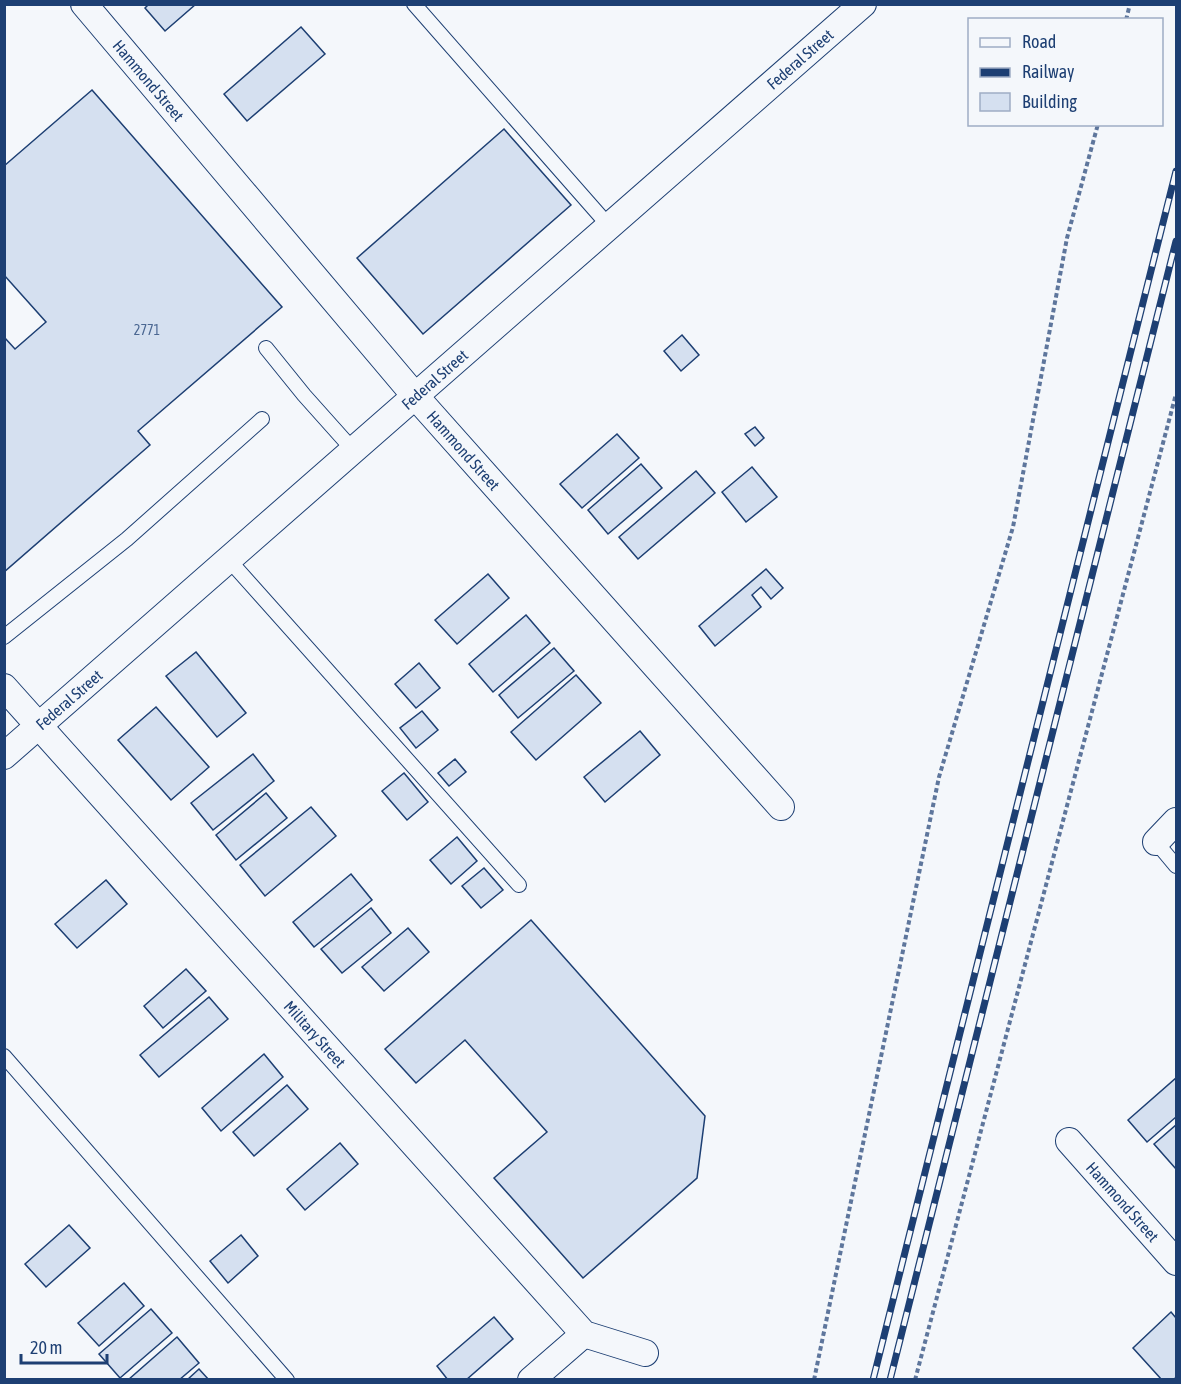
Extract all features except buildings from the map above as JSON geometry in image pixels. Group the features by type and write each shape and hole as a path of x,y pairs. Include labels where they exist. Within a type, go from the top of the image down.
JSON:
{"street":[{"name":"Hammond Street","path":"84,4 416,397 781,807"},
{"name":"Federal Street","path":"4,756 863,4"},
{"name":"Military Street","path":"4,687 584,1334"},
{"path":"1156,842 1176,821"},
{"name":"Hammond Street","path":"1069,1141 1176,1262"},
{"path":"531,1380 584,1334 645,1353"}],"lane":[{"path":"414,4 609,226"},
{"path":"266,348 354,450"},
{"path":"4,637 127,539 262,419"},
{"path":"229,560 519,885"},
{"path":"1156,842 1176,866"},
{"path":"4,1056 287,1380"}],"path":[{"path":"814,1380 939,777 1013,527 1068,238 1097,126"},
{"path":"915,1380 1176,394"}],"railway":[{"path":"873,1380 1176,171"},
{"path":"890,1380 1176,241"}]}
